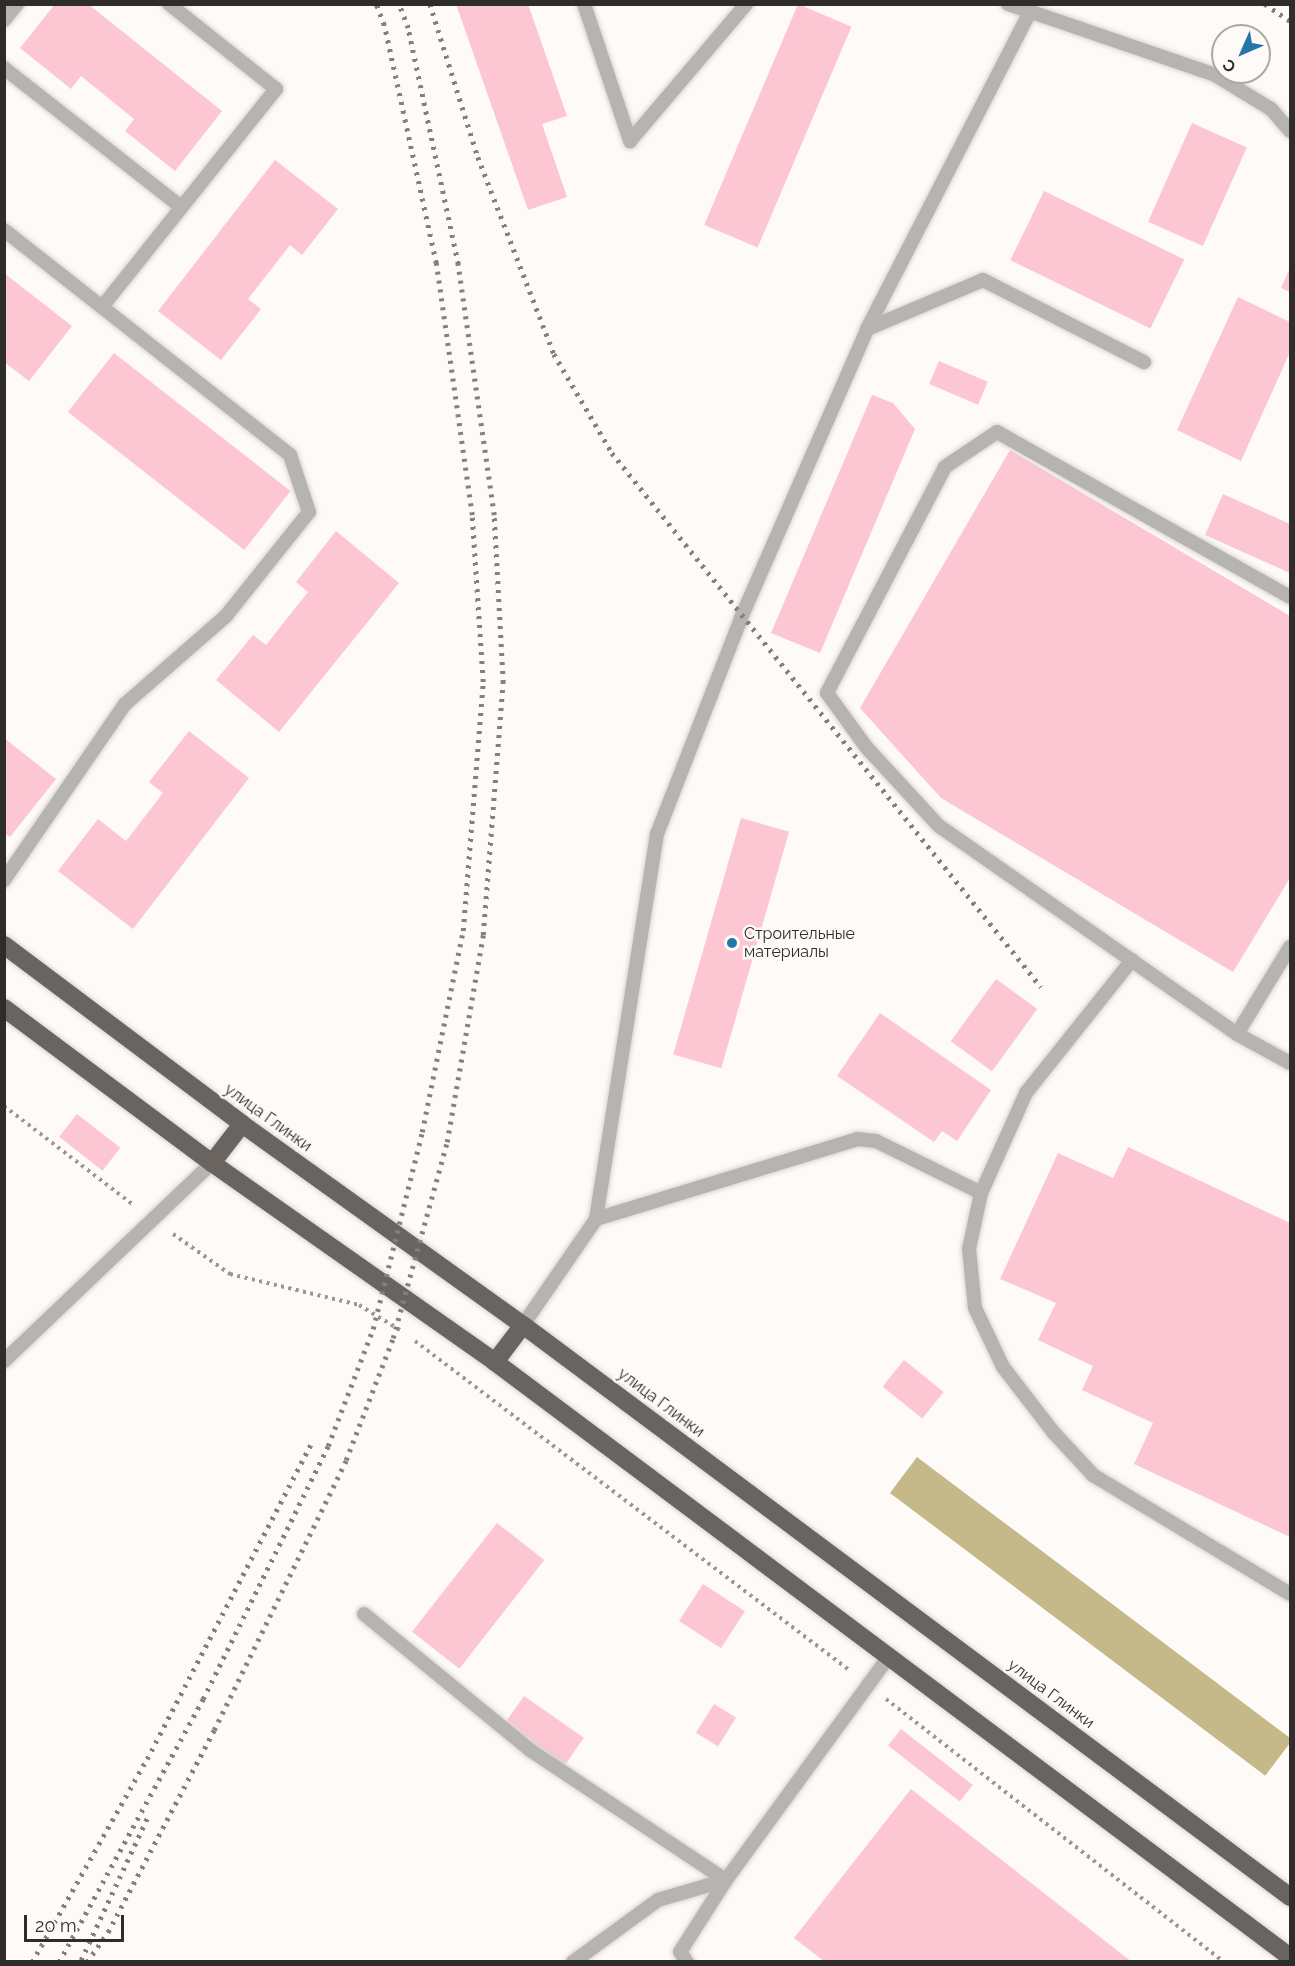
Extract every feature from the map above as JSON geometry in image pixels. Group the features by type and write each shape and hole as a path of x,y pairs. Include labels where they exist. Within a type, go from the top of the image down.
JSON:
{"highway":[{"name":"улица Глинки","path":"4,945 242,1124 523,1325 1290,1898"},
{"path":"4,1008 212,1163 495,1362 890,1654 1290,1957"},
{"path":"212,1163 242,1124"},
{"path":"495,1362 523,1325"}],"lane":[{"path":"4,20 17,4"},
{"path":"102,307 276,89 169,4"},
{"path":"584,4 630,141 746,4"},
{"path":"1008,4 1215,75 1271,110 1290,131"},
{"path":"523,1325 596,1219 657,834 741,618 867,329 1030,12"},
{"path":"4,68 181,207"},
{"path":"4,230 290,455 309,512 226,616 125,704 4,880"},
{"path":"867,329 983,280 1144,362"},
{"path":"1290,597 997,432 945,467 826,693 867,748 939,826 1237,1034 1290,1063"},
{"path":"1237,1034 1290,947"},
{"path":"1132,960 1026,1093 981,1193 969,1249 975,1308 1003,1367 1074,1457 1113,1491 1290,1594"},
{"path":"596,1219 857,1139 876,1142 981,1193"},
{"path":"4,1361 155,1221 212,1163"},
{"path":"364,1614 530,1750 726,1880"},
{"path":"680,1958 726,1880 890,1654"},
{"path":"573,1962 658,1900 726,1880"}],"path":[{"path":"4,1106 155,1221 230,1274 359,1305 405,1334 867,1684 1224,1962"}],"shaded area":[{"path":"917,1457 1290,1738 1290,1743 1265,1776 890,1493"}],"building":[{"path":"55,4 88,4 222,111 175,171 125,131 134,119 81,76 71,89 20,48"},
{"path":"456,4 528,4 567,116 542,124 567,197 528,210"},
{"path":"798,4 851,27 758,248 704,225"},
{"path":"1192,123 1247,147 1203,246 1148,222"},
{"path":"275,160 338,209 302,255 290,245 248,299 261,309 221,360 158,311"},
{"path":"1044,191 1184,259 1150,329 1010,260"},
{"path":"1290,268 1290,292 1281,288"},
{"path":"4,273 72,326 29,381 4,362"},
{"path":"1238,297 1290,322 1290,352 1241,461 1177,430"},
{"path":"114,353 291,491 244,550 68,412"},
{"path":"939,361 988,382 978,405 929,384"},
{"path":"872,395 893,403 915,429 820,653 771,633"},
{"path":"1010,450 1290,616 1290,878 1233,972 941,798 860,708"},
{"path":"1223,494 1290,524 1290,573 1205,535"},
{"path":"336,531 399,583 279,732 216,680 253,635 266,645 308,592 296,582"},
{"path":"189,731 249,778 133,929 58,871 98,819 126,841 163,793 149,782"},
{"path":"4,738 56,779 10,837 4,833"},
{"name":"Строительные материалы","path":"741,818 789,832 721,1068 673,1054"},
{"path":"996,979 1037,1009 992,1071 951,1041"},
{"path":"880,1013 991,1090 957,1141 942,1131 934,1142 837,1076"},
{"path":"77,1114 120,1148 102,1171 59,1137"},
{"path":"1128,1147 1290,1223 1290,1537 1134,1464 1153,1423 1082,1390 1093,1366 1038,1340 1056,1303 1000,1279 1058,1153 1113,1178"},
{"path":"904,1360 944,1392 922,1419 883,1386"},
{"path":"497,1523 544,1560 459,1669 412,1632"},
{"path":"703,1584 745,1611 721,1648 679,1621"},
{"path":"524,1696 584,1738 565,1765 505,1723"},
{"path":"714,1704 736,1718 718,1747 696,1733"},
{"path":"901,1729 973,1785 960,1802 888,1746"},
{"path":"911,1789 1132,1962 825,1962 794,1938"}],"railway":[{"path":"59,1962 203,1699 328,1446 373,1329 422,1132 463,931 483,682 472,515 436,263 384,25 376,4"},
{"path":"87,1962 108,1932 214,1730 346,1460 393,1338 447,1142 483,935 503,683 494,515 458,264 408,28 399,4"},
{"path":"430,4 478,157 554,354 612,453 1041,987"},
{"path":"1265,4 1290,21"},
{"path":"32,1962 147,1759 312,1442"},
{"path":"81,1960 148,1816"}],"place":[{"name":"Строительные материалы","path":"732,943"}]}
